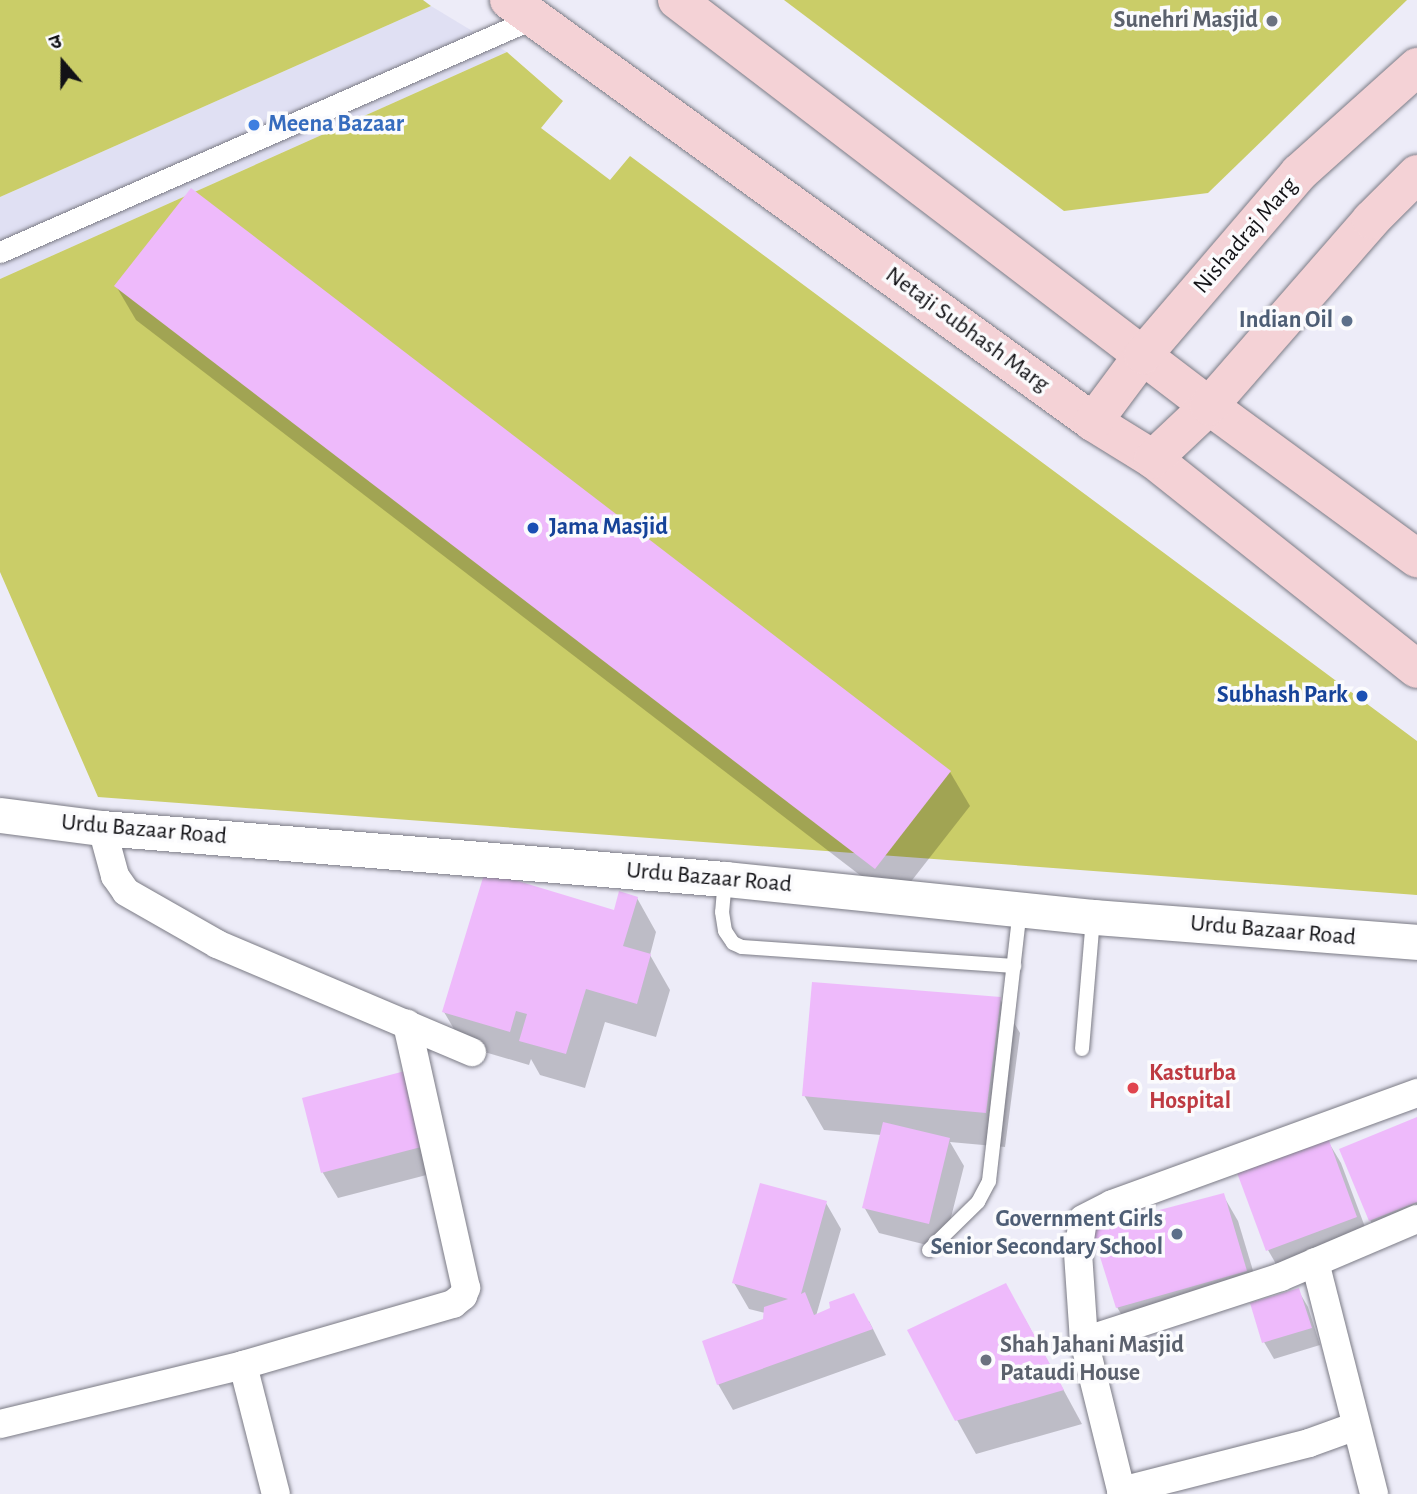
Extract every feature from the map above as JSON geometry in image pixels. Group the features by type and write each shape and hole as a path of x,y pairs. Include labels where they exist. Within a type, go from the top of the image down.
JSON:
{"main road":[{"path":"677,0 1209,405 1417,558"},
{"name":"Netaji Subhash Marg","path":"522,9 1093,422 1153,459 1417,669"},
{"name":"Nishadraj Marg","path":"1093,422 1143,355 1299,173 1417,67"},
{"path":"1153,459 1209,405 1371,220 1417,174"}],"street":[{"path":"0,252 522,9"},
{"name":"Urdu Bazaar Road","path":"0,815 102,828 725,879 1094,916 1417,942"},
{"path":"102,828 115,876 126,892 218,944 472,1052"},
{"path":"0,1424 243,1365 453,1304 463,1296 466,1288 407,1024"},
{"path":"1356,1426 1309,1443 1121,1493 1084,1341 1078,1252 1083,1219 1112,1204 1417,1093"},
{"path":"1084,1341 1281,1277 1417,1219"},
{"path":"1315,1262 1374,1494"},
{"path":"243,1365 276,1494"}],"lane":[{"path":"725,879 722,912 725,931 733,943 742,947 1014,966"},
{"path":"929,1250 978,1202 989,1181 1020,907"},
{"path":"1082,1049 1094,916"}],"shaded area":[{"path":"0,0 423,0 431,6 0,197"},
{"path":"784,0 1407,0 1208,193 1064,211"},
{"name":"Meena Bazaar","path":"431,6 507,52 0,279 0,197"},
{"path":"507,52 563,101 541,128 610,180 630,156 1417,741 1417,895 98,797 0,572 0,279"}],"building":[{"name":"Jama Masjid","path":"191,188 951,771 875,869 114,286"},
{"path":"485,871 614,910 619,891 638,897 623,946 651,954 637,1004 586,989 566,1054 519,1041 527,1014 516,1011 510,1032 442,1012"},
{"path":"812,982 1001,997 986,1113 802,1096"},
{"path":"405,1071 425,1146 321,1173 302,1098"},
{"path":"1417,1117 1417,1202 1369,1221 1339,1149"},
{"path":"883,1122 950,1138 929,1224 862,1208"},
{"path":"1327,1135 1357,1217 1266,1251 1236,1170"},
{"path":"760,1183 827,1201 801,1294 805,1292 814,1315 830,1308 829,1302 854,1293 873,1329 717,1385 702,1341 763,1319 764,1307 788,1299 732,1283"},
{"path":"1224,1193 1247,1271 1116,1308 1091,1228"},
{"name":"Shah Jahani Masjid Pataudi House","path":"1006,1283 1064,1390 955,1421 907,1330"},
{"path":"1299,1288 1312,1328 1262,1343 1250,1303"}],"place":[{"name":"Sunehri Masjid","path":"1272,21"},
{"name":"Meena Bazaar","path":"254,125"},
{"name":"Indian Oil","path":"1347,321"},
{"name":"Jama Masjid","path":"533,528"},
{"name":"Subhash Park","path":"1362,696"},
{"name":"Kasturba Hospital","path":"1133,1088"},
{"name":"Government Girls Senior Secondary School","path":"1177,1234"},
{"name":"Shah Jahani Masjid Pataudi House","path":"986,1360"}]}
